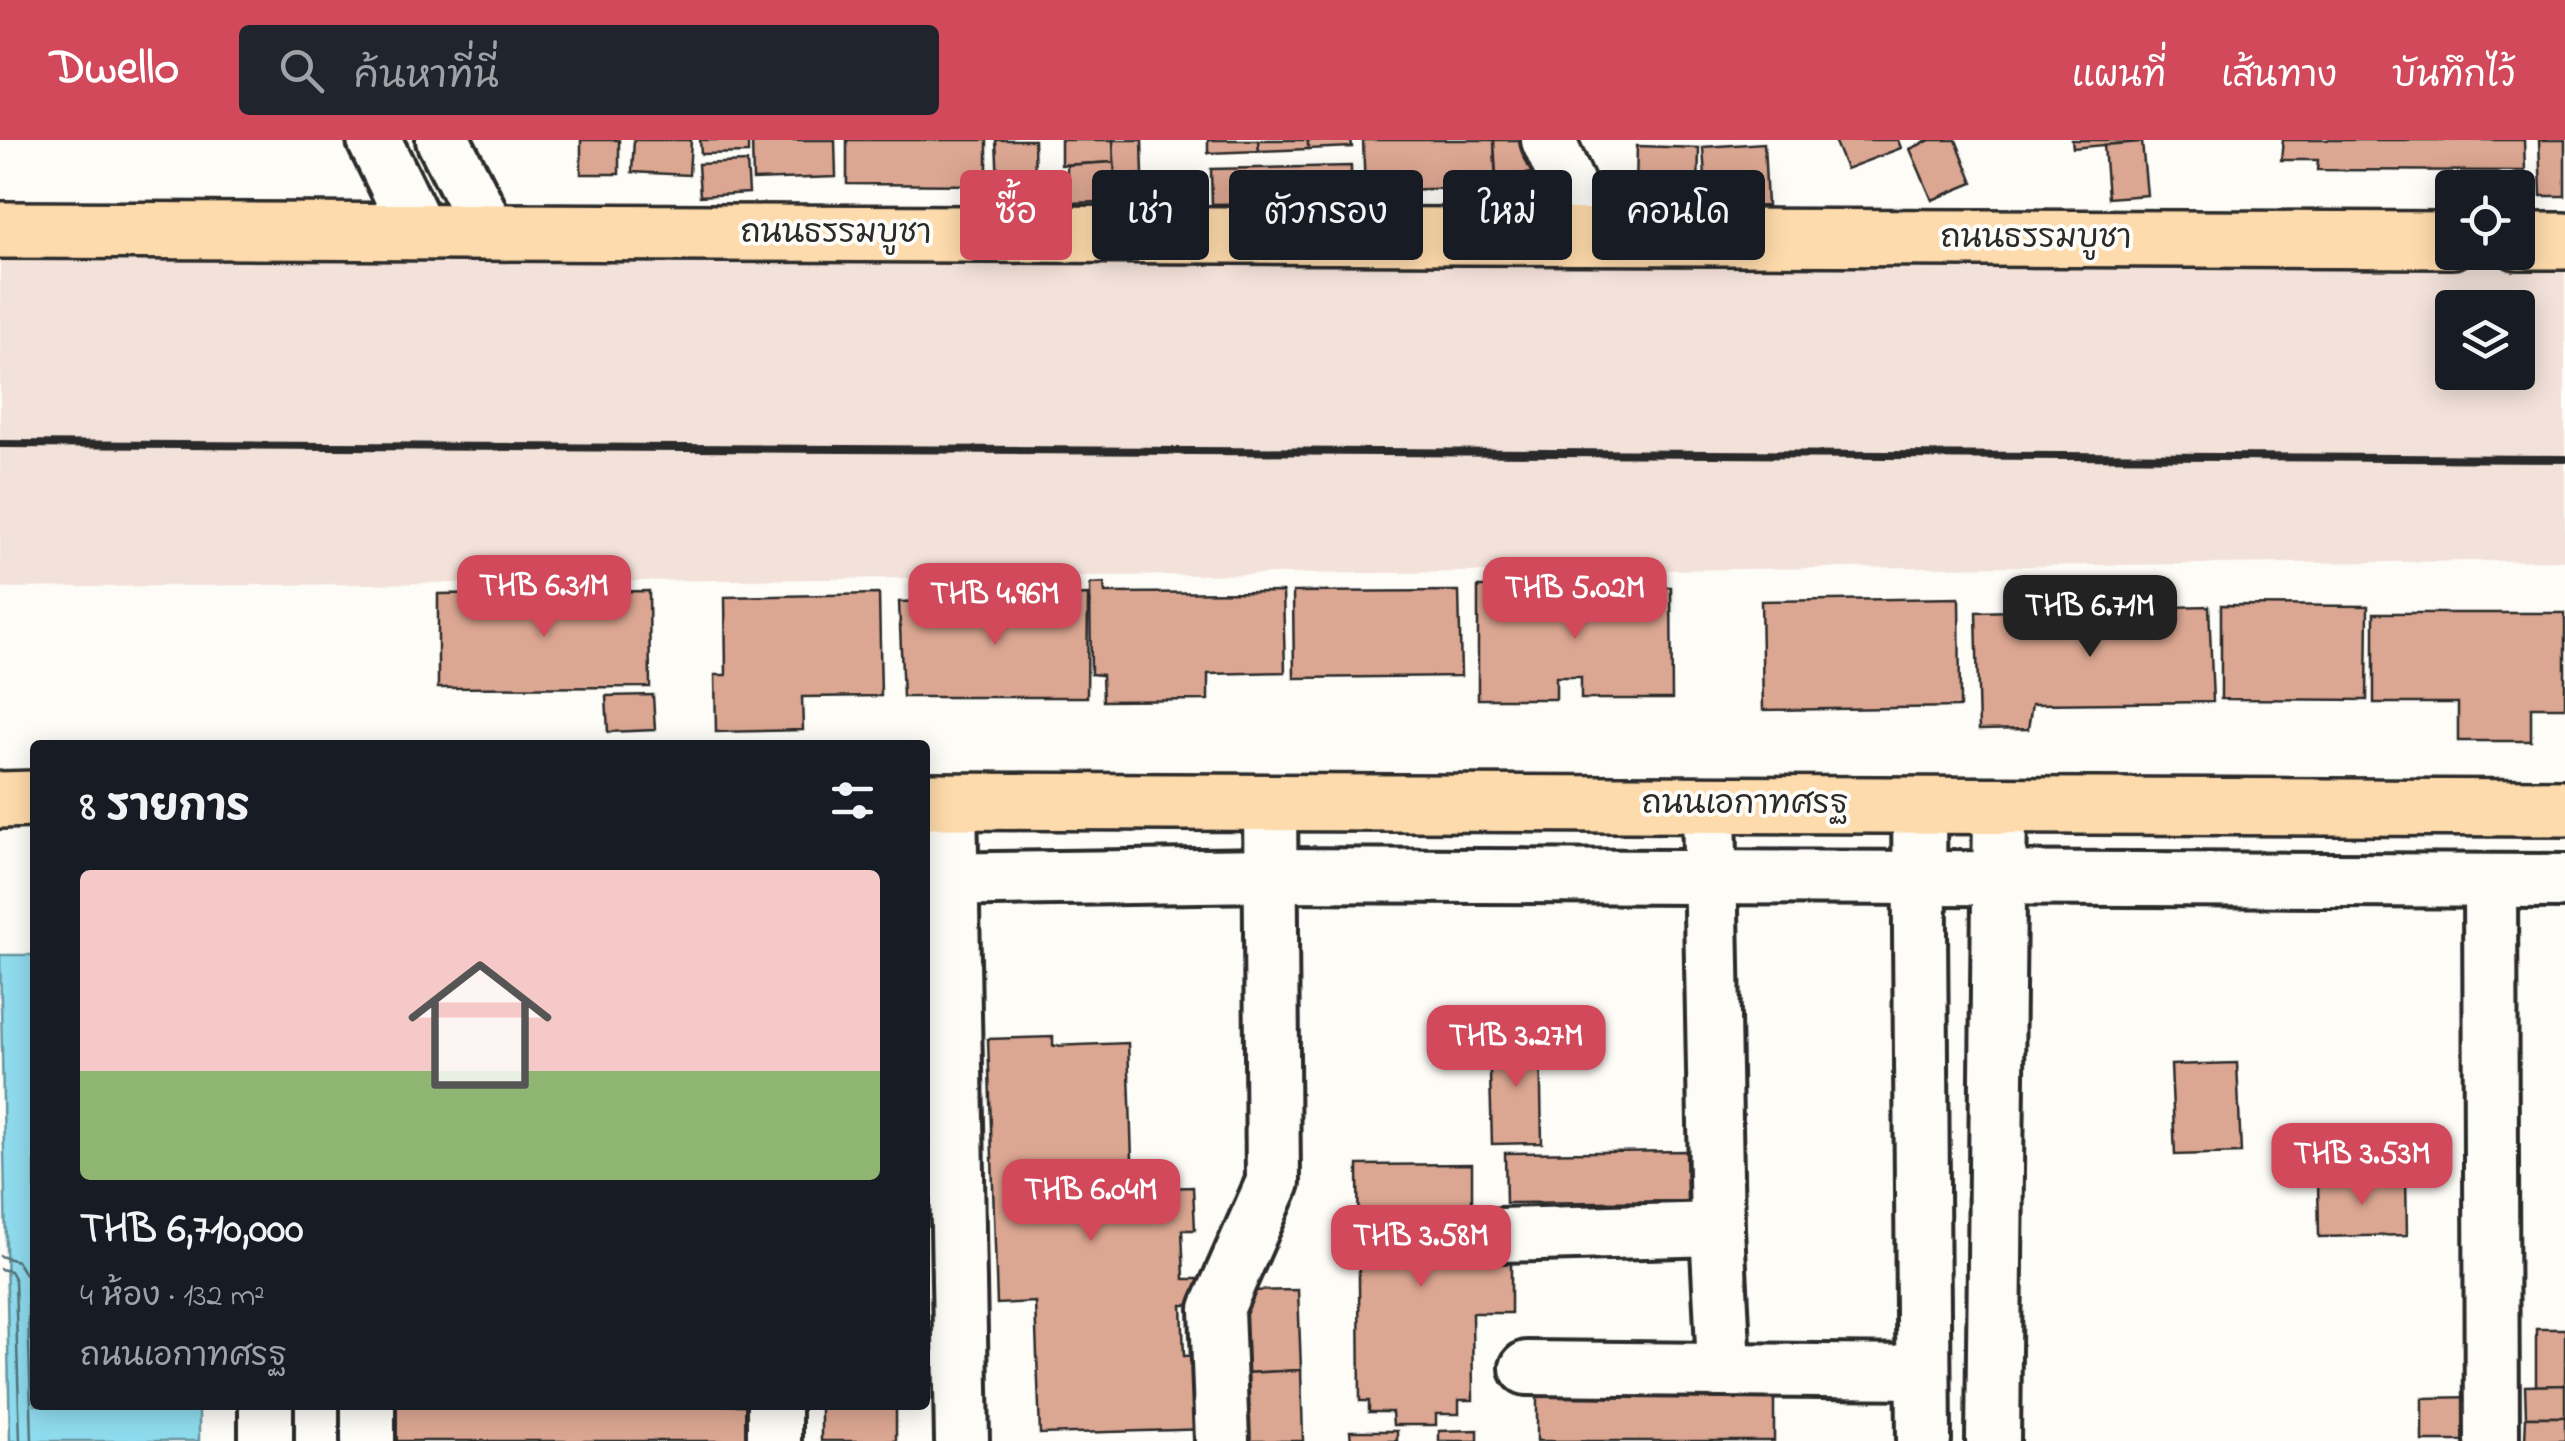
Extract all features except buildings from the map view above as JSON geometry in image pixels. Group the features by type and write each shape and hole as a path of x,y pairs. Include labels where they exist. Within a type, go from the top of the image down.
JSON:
{"main road":[{"name":"ถนนธรรมบูชา","path":"0,230 1592,237"},
{"name":"ถนนธรรมบูชา","path":"1765,238 2435,240"},
{"path":"2535,241 2565,241"},
{"path":"0,800 30,800"},
{"name":"ถนนเอกาทศรฐ","path":"938,801 2565,808"}],"street":[{"path":"374,140 419,232"},
{"path":"443,140 490,232"},
{"path":"1548,140 1592,237"},
{"path":"938,801 962,1441"},
{"path":"1222,1441 1217,1308 1274,1182 1270,803"},
{"path":"1709,804 1717,1229 1724,1366"},
{"path":"1919,805 1924,1441"},
{"path":"1992,1441 2000,806"},
{"path":"939,880 1710,876 2565,881"},
{"path":"2490,881 2492,1441"},
{"path":"1500,1235 1717,1229"},
{"path":"1527,1368 1724,1366 1923,1372"},
{"path":"266,1410 266,1441"},
{"path":"368,1410 368,1441"},
{"path":"774,1410 774,1441"}],"shaded area":[{"path":"0,254 2435,266 2435,270 2565,267 2565,560 0,588"}],"water":[{"path":"0,955 30,955 30,1410 199,1410 199,1441 10,1441"}],"railway":[{"path":"0,444 2565,459"}]}
